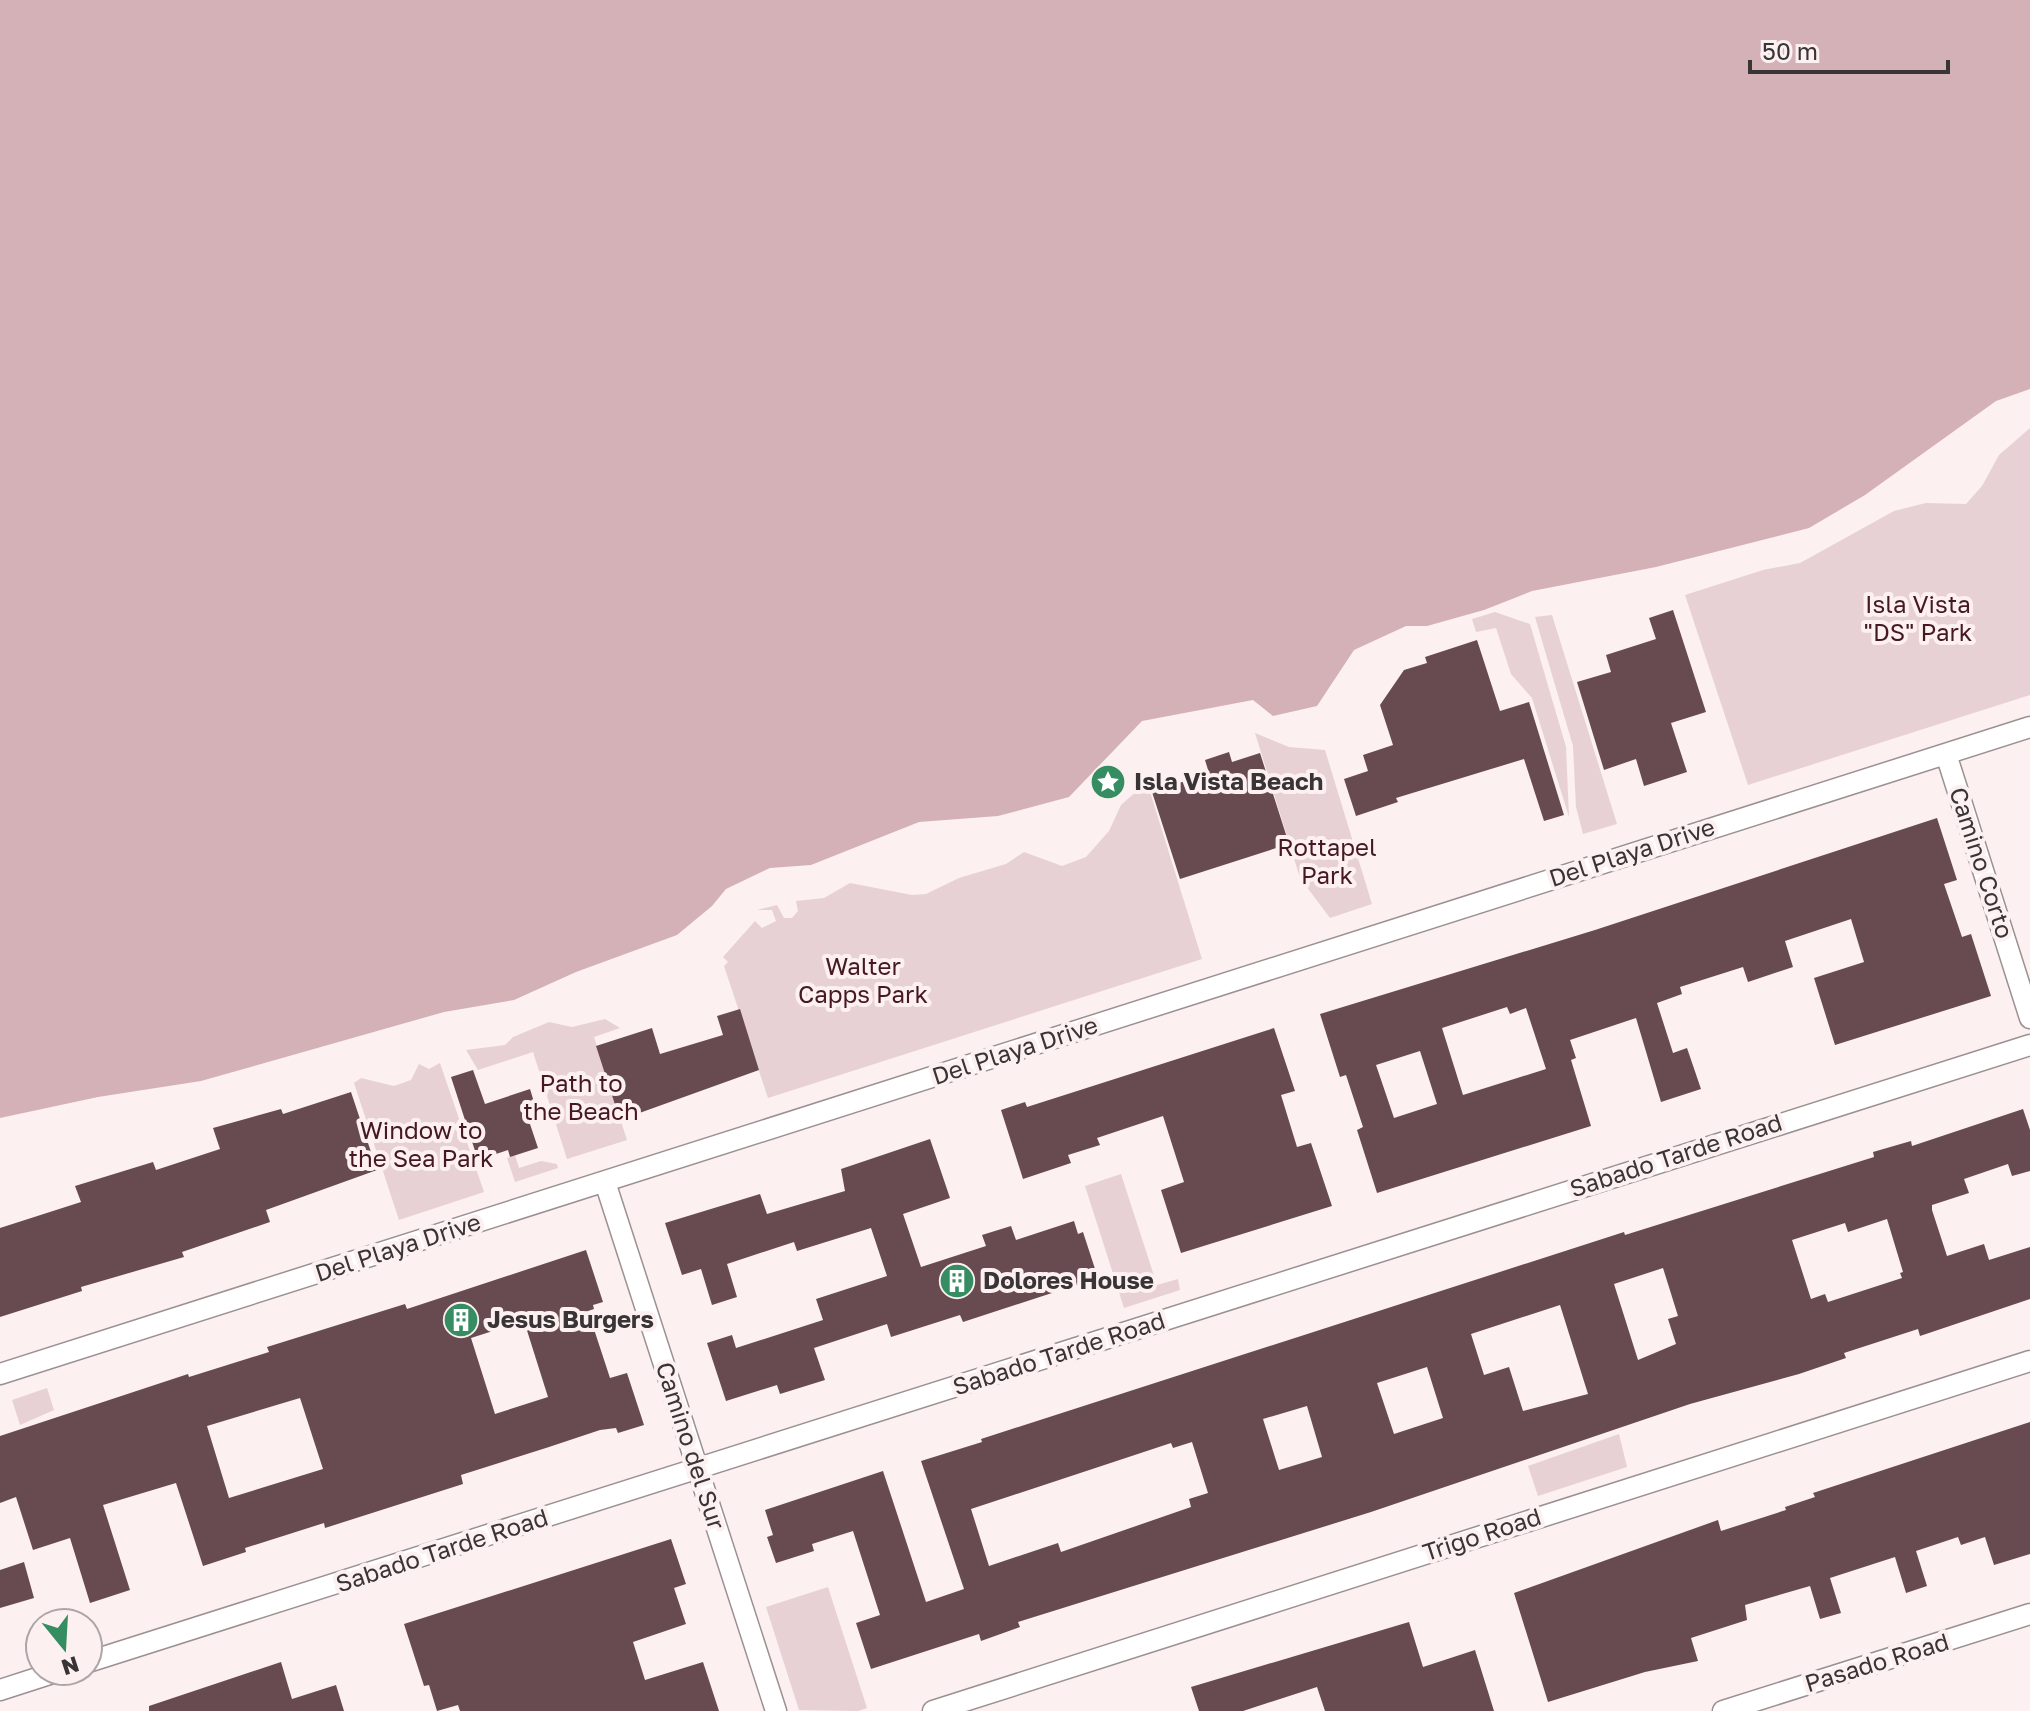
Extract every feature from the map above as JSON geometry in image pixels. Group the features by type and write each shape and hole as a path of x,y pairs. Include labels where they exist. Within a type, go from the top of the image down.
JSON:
{"street":[{"name":"Del Playa Drive","path":"0,1374 2030,727"},
{"name":"Camino Corto","path":"1946,754 2030,1018"},
{"name":"Sabado Tarde Road","path":"104,1657 2030,1045"},
{"name":"Camino del Sur","path":"605,1182 776,1711"},
{"name":"Trigo Road","path":"933,1711 2030,1361"},
{"name":"Pasado Road","path":"1723,1711 2030,1614"},
{"path":"0,1690 24,1682"}],"green space":[{"name":"Isla Vista \"DS\" Park","path":"2030,428 2030,695 1748,785 1685,595 1763,570 1800,563 1894,511 1926,503 1966,504 1982,486 1999,455"},
{"path":"1495,612 1530,624 1566,747 1569,817 1532,698 1511,674 1496,628 1476,632 1472,619"},
{"path":"1552,615 1617,824 1583,834 1576,807 1573,746 1535,617"},
{"name":"Rottapel Park","path":"1255,733 1289,747 1325,750 1372,904 1330,918 1300,878"},
{"name":"Walter Capps Park","path":"1147,782 1202,959 768,1098 724,966 728,962 723,957 755,921 762,928 776,921 772,910 757,910 777,905 784,918 792,918 798,911 796,901 824,898 850,883 912,895 926,894 959,878 1006,864 1024,852 1062,866 1086,857 1109,831 1121,805"},
{"name":"Path to the Beach","path":"605,1019 620,1028 594,1037 627,1140 567,1159 533,1052 478,1070 466,1050 505,1045 513,1037 549,1022 572,1027"},
{"name":"Window to the Sea Park","path":"440,1063 484,1192 399,1220 354,1083 361,1078 394,1086 411,1080 419,1064 429,1069"},
{"path":"515,1155 519,1168 541,1161 557,1164 558,1168 515,1182 507,1158"},
{"path":"1121,1174 1157,1285 1178,1279 1180,1290 1124,1308 1085,1186"},
{"path":"47,1388 54,1410 20,1425 12,1400"},
{"path":"1619,1434 1627,1467 1538,1496 1528,1466"},
{"path":"828,1587 867,1708 858,1711 799,1710 766,1607"}],"shaded area":[{"path":"0,0 2030,0 2030,389 1996,401 1865,495 1809,528 1656,567 1532,591 1484,610 1427,626 1406,626 1354,650 1317,706 1273,716 1253,700 1142,721 1069,797 998,816 919,822 811,865 770,868 726,889 712,906 677,935 576,972 514,1000 444,1012 201,1081 98,1097 0,1118"}],"building":[{"path":"1673,610 1706,712 1671,723 1687,772 1644,786 1636,759 1604,770 1577,682 1611,672 1606,655 1656,639 1649,618"},
{"path":"1477,640 1500,711 1529,702 1564,815 1544,821 1524,759 1396,798 1398,802 1356,816 1344,779 1368,771 1363,755 1393,745 1380,705 1404,670 1427,663 1425,657"},
{"path":"1229,752 1232,762 1260,753 1289,844 1180,879 1152,792 1209,773 1205,760"},
{"path":"1937,818 1957,880 1944,884 1962,937 1971,934 1991,996 1835,1045 1814,978 1864,962 1851,919 1785,941 1793,967 1748,982 1743,967 1680,987 1682,994 1657,1003 1673,1053 1687,1048 1701,1089 1661,1102 1636,1018 1570,1040 1576,1058 1571,1060 1591,1126 1377,1193 1357,1130 1363,1127 1346,1075 1340,1077 1320,1014 1595,930","holes":["1507,1007 1510,1014 1526,1008 1546,1069 1463,1095 1442,1028","1420,1051 1437,1104 1394,1118 1376,1065"]},
{"path":"740,1009 759,1070 620,1120 596,1046 652,1028 660,1054 723,1035 717,1016"},
{"path":"1274,1028 1295,1091 1281,1095 1297,1147 1311,1143 1332,1206 1181,1253 1161,1190 1184,1182 1163,1116 1097,1138 1100,1145 1068,1155 1071,1163 1023,1179 1001,1110 1025,1102 1027,1107"},
{"path":"473,1070 485,1104 530,1089 538,1115 528,1118 538,1148 510,1157 508,1150 478,1160 451,1077"},
{"path":"351,1092 377,1170 266,1210 270,1222 182,1252 184,1257 81,1287 82,1291 0,1317 0,1228 81,1202 75,1186 153,1162 156,1170 220,1149 213,1128 281,1109 283,1114"},
{"path":"2023,1109 2030,1130 2030,1171 2012,1176 2008,1164 1964,1179 1969,1193 1932,1205 1932,1210 1947,1256 1984,1244 1989,1260 2030,1247 2030,1299 1920,1336 1918,1329 1844,1353 1846,1358 1799,1374 1690,1404 1371,1512 1018,1622 1020,1627 981,1641 979,1634 871,1669 856,1623 880,1615 853,1531 812,1544 814,1551 776,1563 767,1537 773,1535 765,1510 883,1471 926,1602 964,1589 921,1461 1624,1232 1625,1235 1874,1157 1873,1152 1911,1141 1912,1146","holes":["1887,1219 1903,1272 1900,1273 1902,1278 1828,1302 1825,1294 1811,1299 1792,1240 1845,1223 1848,1232","1663,1268 1678,1316 1668,1319 1676,1344 1638,1360 1614,1284","1560,1305 1588,1394 1523,1411 1509,1367 1484,1375 1471,1334","1427,1367 1443,1418 1394,1434 1377,1383","1307,1406 1322,1457 1279,1470 1263,1419","1192,1442 1208,1493 1189,1499 1191,1507 1061,1552 1058,1543 989,1566 971,1509 1171,1443 1173,1448"]},
{"path":"930,1139 950,1198 903,1214 921,1267 986,1246 982,1235 1011,1226 1016,1240 1074,1221 1078,1234 1083,1232 1098,1278 963,1322 960,1315 891,1337 887,1324 814,1348 825,1380 780,1394 777,1385 726,1401 707,1343 732,1335 736,1348 823,1320 816,1299 887,1276 871,1228 797,1251 794,1242 727,1264 737,1297 712,1305 701,1269 682,1275 665,1223 760,1194 767,1214 845,1191 841,1169"},
{"path":"586,1250 603,1302 593,1305 594,1309 588,1311 610,1378 627,1373 644,1425 618,1433 616,1428 600,1430 461,1475 463,1484 325,1528 324,1523 245,1548 246,1552 203,1566 176,1483 103,1505 130,1590 90,1603 70,1538 33,1550 16,1497 0,1503 0,1436 188,1374 189,1377 269,1352 267,1347 405,1304 407,1309","holes":["524,1321 548,1397 495,1414 471,1338","300,1398 323,1469 229,1498 207,1426"]},
{"path":"2030,1422 2030,1554 1994,1565 1985,1537 1961,1545 1958,1537 1916,1551 1927,1586 1906,1593 1895,1557 1830,1578 1841,1613 1820,1619 1810,1586 1745,1605 1747,1620 1691,1638 1698,1661 1645,1672 1548,1702 1514,1593 1718,1520 1721,1531 1786,1510 1785,1507 1815,1497 1813,1493"},
{"path":"671,1539 686,1584 674,1588 686,1624 633,1642 645,1680 703,1662 719,1711 460,1711 458,1705 437,1711 429,1685 424,1686 404,1624"},
{"path":"24,1562 34,1598 0,1608 0,1570"},
{"path":"1409,1622 1423,1667 1475,1650 1494,1711 1325,1711 1317,1687 1243,1711 1199,1711 1191,1687"},
{"path":"281,1662 292,1699 336,1685 344,1711 149,1711 149,1706"}],"place":[{"name":"Isla Vista Beach","path":"1108,782"},
{"name":"Dolores House","path":"957,1281"},
{"name":"Jesus Burgers","path":"461,1320"}]}
